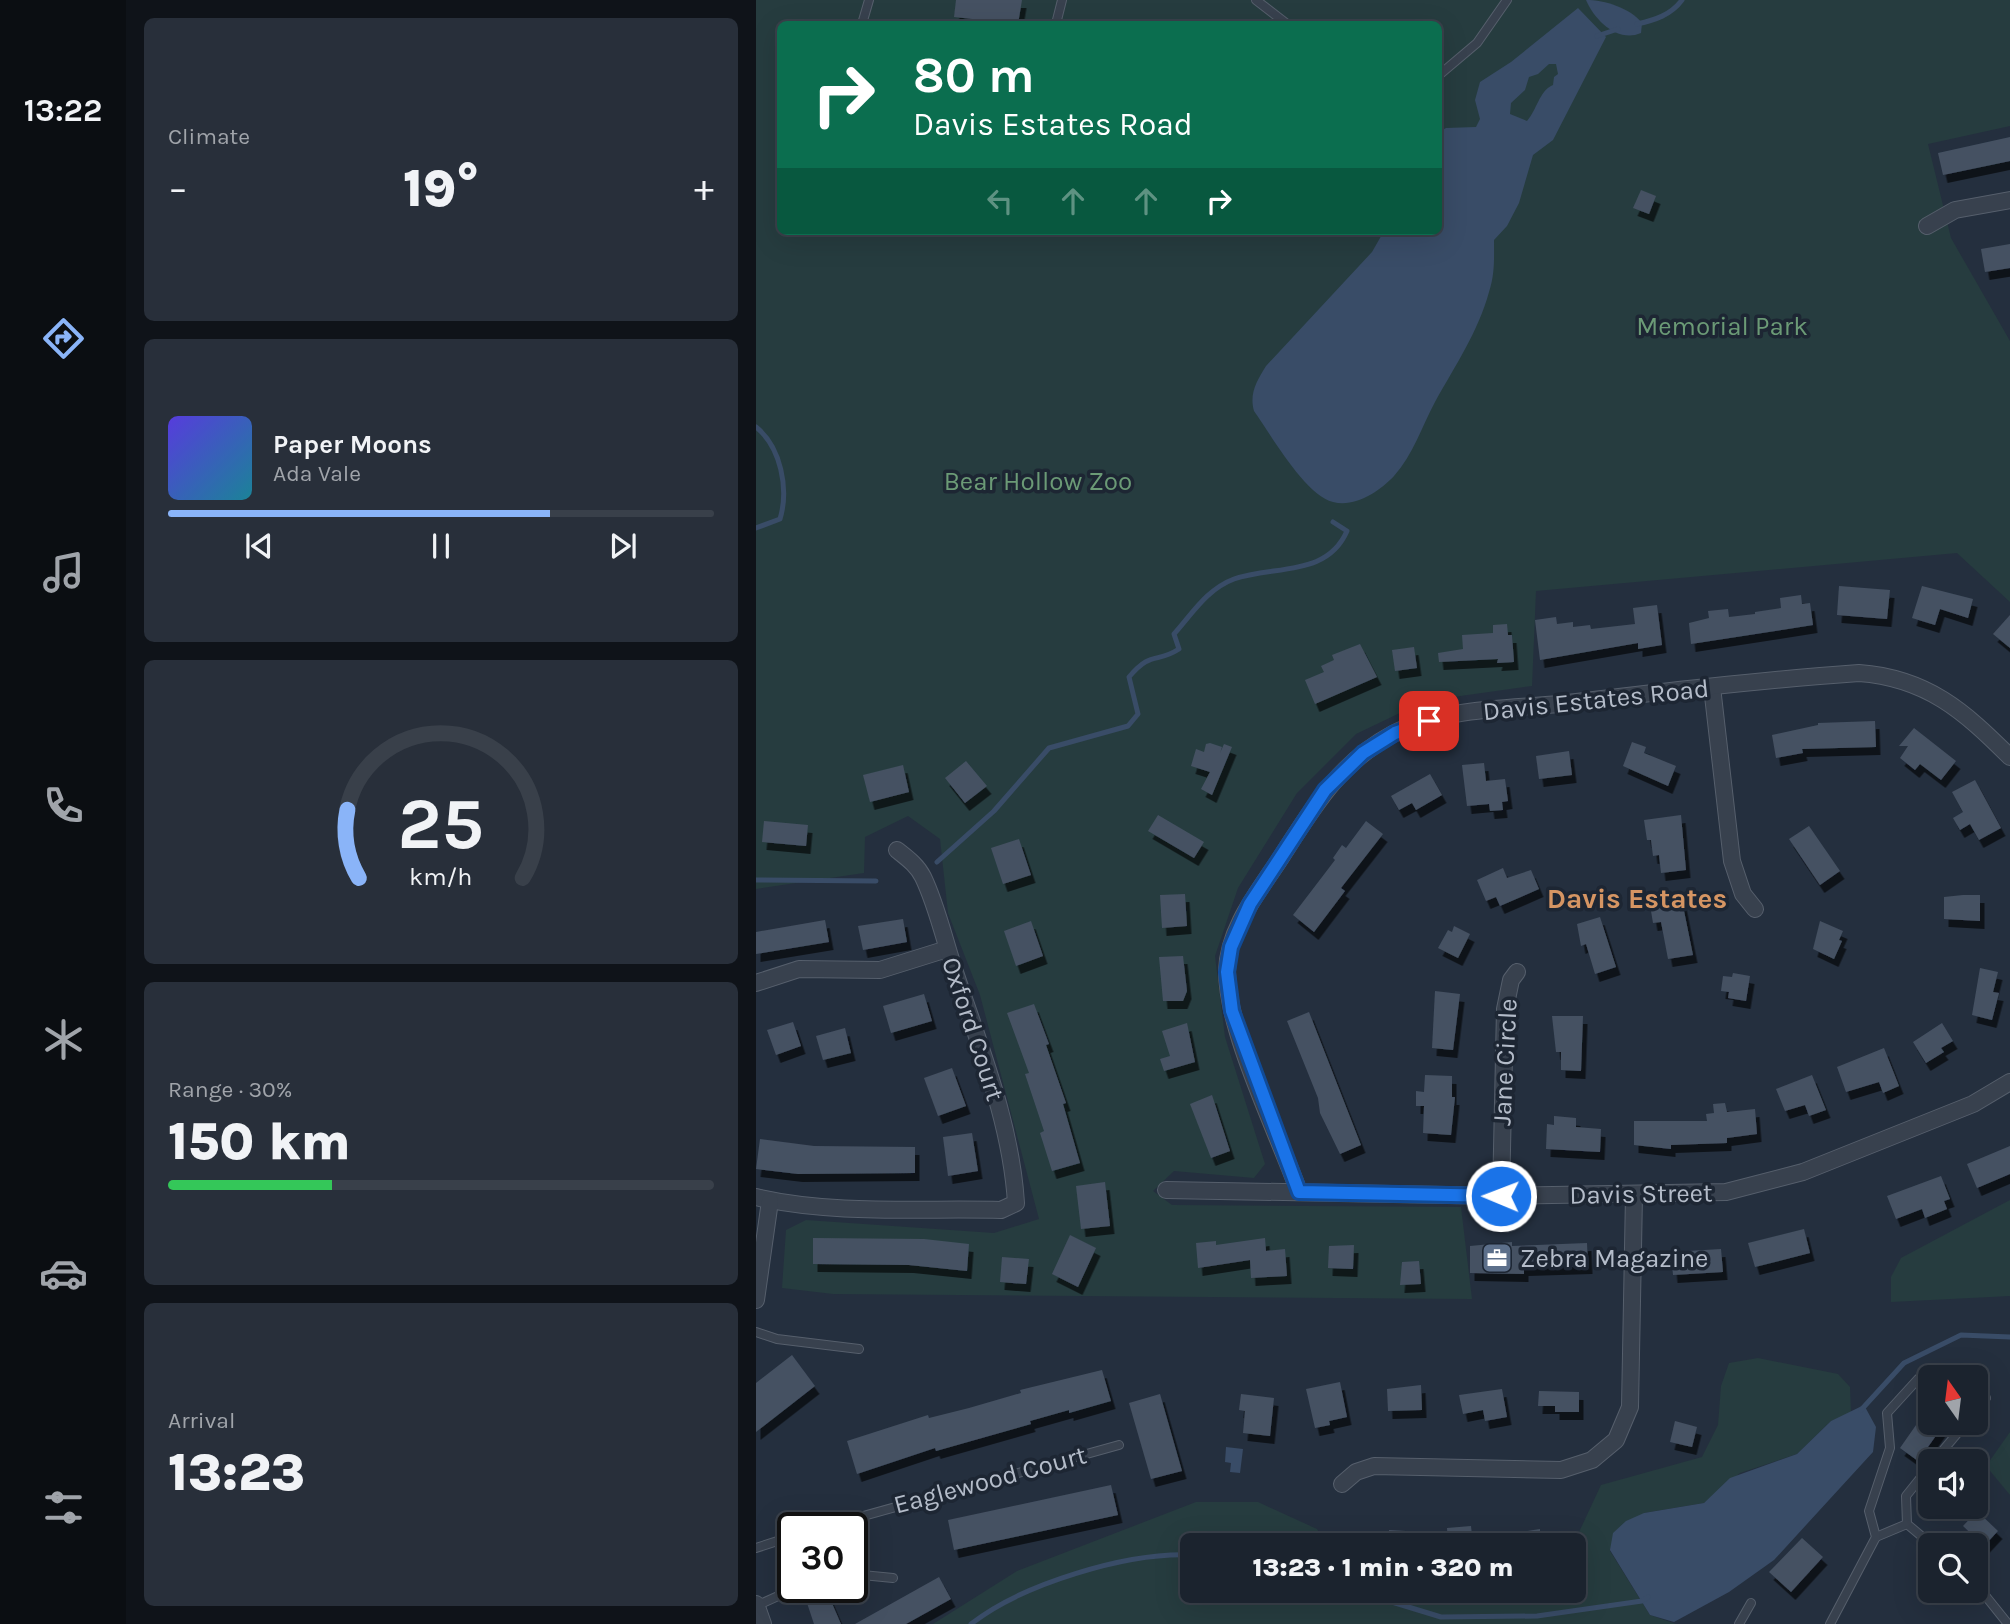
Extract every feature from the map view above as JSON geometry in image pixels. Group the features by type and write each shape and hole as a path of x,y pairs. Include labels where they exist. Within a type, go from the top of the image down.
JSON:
{"street":[{"path":"1927,226 1955,210 2010,200"},
{"name":"Davis Estates Road","path":"1299,1192 1232,1011 1228,959 1237,929 1250,904 1325,790 1363,753 1395,733 1429,721 1490,711 1825,676 1884,675 1941,697 2010,757"},
{"path":"1712,687 1732,860 1743,894 1755,909"},
{"name":"Oxford Court","path":"763,1199 838,1206 1001,1210 1016,1203 1007,1140 923,876 912,861 897,850"},
{"path":"756,983 799,969 880,970 947,948"},
{"name":"Jane Circle","path":"1501,1196 1505,1009 1511,980 1517,972"},
{"name":"Davis Street","path":"1166,1190 1501,1196 1726,1192 1775,1181 1973,1104 2010,1082"},
{"path":"1342,1484 1356,1472 1374,1466 1561,1470 1592,1460 1616,1440 1630,1407 1634,1195"},
{"path":"756,1300 763,1199"},
{"path":"756,1605 763,1624"}],"lane":[{"path":"863,21 869,0"},
{"path":"1057,21 1062,0"},
{"path":"1256,0 1283,21"},
{"path":"1442,73 1478,43 1507,0"},
{"path":"756,1332 777,1339 859,1349"},
{"path":"1876,1537 1869,1511 1890,1448 1887,1413 1918,1379"},
{"path":"1944,1449 1956,1435"},
{"name":"Eaglewood Court","path":"868,1515 1119,1445"},
{"path":"1918,1481 1906,1496 1907,1524 1918,1534"},
{"path":"1830,1624 1876,1537 1907,1524"},
{"path":"756,1548 777,1541"},
{"path":"868,1576 893,1578"},
{"path":"756,1605 777,1596"},
{"path":"1988,1599 2008,1624"},
{"path":"1739,1624 1751,1602"}],"green space":[{"name":"Memorial Park","path":"756,0 2010,0 2010,126 1928,144 1951,238 2010,341 2010,602 1957,553 1536,591 1532,686 1425,701 1356,734 1297,793 1238,888 1215,956 1225,1037 1265,1164 1254,1178 1174,1171 1153,1191 1172,1205 1461,1207 1472,1299 833,1294 782,1288 786,1230 806,1220 994,1233 1039,1219 980,995 948,913 940,839 908,816 865,837 864,873 756,889"},
{"path":"2010,1200 2010,1296 1891,1302 1891,1277 1901,1258"},
{"path":"1758,1358 1838,1374 1850,1387 1851,1413 1831,1421 1797,1454 1740,1473 1704,1503 1644,1513 1610,1551 1650,1615 1676,1624 933,1624 1017,1571 1196,1502 1258,1502 1317,1529 1319,1533 1180,1533 1180,1603 1586,1603 1586,1533 1579,1533 1601,1485 1702,1457 1718,1425 1721,1386 1729,1363"},
{"path":"2010,1432 2010,1495 1988,1468 1988,1463"}],"water":[{"path":"1586,0 1609,3 1631,13 1642,23 1641,33 1624,35 1608,28 1595,15"},
{"path":"1578,8 1606,37 1553,140 1533,155 1519,203 1507,226 1494,240 1492,279 1479,321 1407,459 1394,476 1374,492 1350,503 1333,502 1311,488 1279,448 1254,411 1252,398 1255,387 1266,366 1372,252 1382,235 1442,235 1442,130 1476,127 1480,119 1475,100 1480,82 1511,62","holes":["1549,64 1556,64 1558,74 1527,121 1510,114 1511,103 1525,90 1529,77 1538,74"]},
{"path":"1864,1405 1876,1427 1873,1452 1774,1560 1729,1592 1674,1622 1650,1615 1610,1550 1613,1533 1626,1521 1644,1513 1704,1503 1730,1478 1797,1454 1831,1421"},
{"path":"1226,1447 1243,1449 1240,1473 1230,1472 1231,1463 1225,1462"}],"building":[{"path":"956,0 1022,0 1018,21 954,17"},
{"path":"2010,137 2010,161 1943,175 1938,153"},
{"path":"1641,190 1656,196 1649,214 1633,208"},
{"path":"2010,244 2010,268 1985,272 1981,249"},
{"path":"1839,586 1890,590 1887,619 1837,615"},
{"path":"1922,586 1973,599 1968,618 1940,609 1935,625 1912,618"},
{"path":"1801,595 1802,604 1810,603 1813,625 1691,644 1689,623 1709,618 1708,611 1728,609 1729,617 1755,614 1781,608 1780,598"},
{"path":"1657,605 1662,645 1638,649 1638,643 1540,660 1535,620 1556,617 1557,624 1573,622 1573,627 1590,625 1591,629 1635,624 1633,608"},
{"path":"2010,615 2010,648 1993,634"},
{"path":"1507,624 1508,635 1512,635 1514,662 1497,663 1498,659 1439,662 1438,653 1463,649 1462,635 1493,633 1493,625"},
{"path":"1360,644 1377,677 1315,704 1305,680 1324,672 1321,666 1334,660 1332,655"},
{"path":"1414,647 1417,668 1395,671 1392,650"},
{"path":"1875,721 1876,747 1802,749 1803,753 1776,758 1772,735 1818,723"},
{"path":"1914,728 1956,761 1941,780 1920,764 1915,770 1900,758 1908,746 1899,746"},
{"path":"1632,742 1646,747 1644,753 1676,766 1668,786 1623,766"},
{"path":"1206,744 1222,747 1220,753 1224,744 1232,747 1212,795 1201,789 1210,772 1191,766 1196,749 1204,752"},
{"path":"1569,751 1572,775 1539,779 1536,756"},
{"path":"966,761 987,786 965,803 945,778"},
{"path":"1484,763 1486,781 1505,779 1508,801 1502,802 1503,810 1490,811 1489,804 1467,806 1462,765"},
{"path":"903,765 909,792 870,802 863,775"},
{"path":"1430,774 1442,795 1416,810 1412,803 1399,810 1391,796"},
{"path":"1975,780 2001,828 1979,840 1970,824 1960,830 1953,818 1963,812 1952,792"},
{"path":"1158,815 1204,842 1194,858 1148,831"},
{"path":"1681,815 1686,870 1661,873 1659,855 1653,856 1644,820"},
{"path":"764,821 808,825 806,846 762,842"},
{"path":"1366,821 1383,834 1341,888 1345,891 1314,932 1293,915 1335,860 1333,858 1342,845 1346,848"},
{"path":"1809,826 1840,871 1820,885 1789,839"},
{"path":"1019,839 1031,875 1003,884 991,848"},
{"path":"1503,868 1507,878 1531,870 1539,889 1500,906 1496,897 1486,901 1477,880"},
{"path":"1185,894 1187,926 1162,928 1160,895"},
{"path":"1980,895 1980,921 1944,919 1944,897"},
{"path":"1681,896 1693,955 1668,959 1661,922 1653,923 1651,911 1658,909 1656,901"},
{"path":"1600,917 1616,967 1595,974 1586,944 1581,946 1577,924"},
{"path":"903,919 907,942 863,950 858,926"},
{"path":"825,920 829,942 756,954 756,932"},
{"path":"1031,921 1043,956 1016,966 1004,931"},
{"path":"1820,921 1843,931 1839,940 1842,941 1834,959 1813,949"},
{"path":"1454,926 1470,934 1458,958 1438,948 1448,930 1452,932"},
{"path":"1183,956 1187,991 1183,1001 1163,1001 1159,957"},
{"path":"1980,968 1998,972 1993,992 1999,993 1992,1020 1972,1015"},
{"path":"1733,973 1750,976 1746,1001 1728,998 1729,992 1721,991 1723,976 1732,977"},
{"path":"1435,991 1460,994 1453,1050 1432,1048"},
{"path":"924,994 932,1021 891,1033 883,1006"},
{"path":"1034,1004 1049,1044 1046,1045 1066,1103 1063,1104 1080,1163 1052,1171 1040,1133 1044,1131 1025,1074 1029,1073 1007,1013"},
{"path":"1309,1012 1361,1145 1340,1154 1320,1113 1318,1098 1287,1021"},
{"path":"1552,1016 1583,1016 1581,1071 1561,1070 1561,1052 1556,1052"},
{"path":"793,1022 801,1046 776,1055 767,1030"},
{"path":"1187,1023 1195,1062 1164,1071 1160,1059 1170,1056 1162,1031"},
{"path":"1942,1023 1953,1041 1941,1048 1944,1052 1926,1063 1913,1042"},
{"path":"845,1028 851,1053 823,1060 816,1036"},
{"path":"1884,1048 1899,1086 1883,1093 1879,1082 1846,1092 1837,1067"},
{"path":"952,1068 966,1106 938,1116 924,1078"},
{"path":"1425,1075 1452,1076 1452,1097 1455,1097 1451,1135 1423,1133 1424,1106 1416,1106 1416,1091 1424,1092"},
{"path":"1812,1075 1826,1110 1809,1116 1805,1105 1785,1111 1776,1089"},
{"path":"1212,1095 1230,1151 1211,1158 1190,1104"},
{"path":"1725,1103 1727,1112 1755,1109 1757,1134 1727,1138 1727,1143 1671,1145 1671,1149 1634,1145 1634,1121 1707,1121 1706,1114 1714,1113 1713,1104"},
{"path":"1554,1116 1576,1118 1576,1127 1601,1129 1600,1152 1546,1149 1547,1124 1554,1125"},
{"path":"972,1133 978,1171 948,1176 943,1137"},
{"path":"760,1139 814,1146 915,1147 915,1173 798,1174 756,1169"},
{"path":"2010,1146 2010,1174 1977,1188 1967,1164"},
{"path":"1941,1176 1950,1199 1944,1201 1947,1209 1925,1218 1922,1209 1896,1219 1887,1196"},
{"path":"1105,1182 1110,1226 1081,1229 1076,1186"},
{"path":"1804,1229 1810,1253 1755,1267 1748,1243"},
{"path":"1070,1235 1096,1248 1078,1287 1052,1274"},
{"path":"813,1238 924,1239 969,1244 967,1271 909,1265 813,1264"},
{"path":"1265,1238 1266,1251 1285,1249 1287,1276 1251,1278 1250,1260 1198,1268 1196,1243 1216,1241 1216,1245"},
{"path":"1512,1242 1512,1246 1587,1243 1588,1266 1524,1268 1524,1274 1470,1273 1470,1246"},
{"path":"1354,1245 1353,1269 1328,1268 1329,1246"},
{"path":"1721,1249 1723,1272 1673,1275 1671,1252"},
{"path":"1002,1257 1029,1259 1026,1284 1000,1282"},
{"path":"1419,1261 1421,1284 1400,1285 1402,1262"},
{"path":"792,1355 815,1386 756,1432 756,1383"},
{"path":"1102,1370 1111,1401 1030,1421 1031,1424 936,1451 935,1448 857,1474 847,1441 928,1415 929,1418 969,1408 1021,1393 1020,1390"},
{"path":"1340,1382 1347,1417 1315,1428 1306,1389"},
{"path":"1421,1385 1422,1410 1388,1411 1387,1389"},
{"path":"1502,1389 1507,1417 1485,1421 1483,1410 1463,1414 1459,1395"},
{"path":"1539,1391 1579,1392 1579,1412 1555,1412 1555,1406 1538,1406"},
{"path":"1160,1394 1182,1471 1151,1479 1129,1403"},
{"path":"1241,1394 1274,1398 1270,1436 1243,1433 1245,1411 1239,1410"},
{"path":"1675,1421 1697,1427 1692,1447 1670,1442"},
{"path":"1918,1422 1918,1435 1936,1435 1927,1449 1918,1449 1918,1461 1900,1448"},
{"path":"1111,1485 1118,1515 954,1550 948,1520"},
{"path":"1970,1519 1985,1519 1998,1531 1988,1542 1988,1533 1970,1533 1963,1526"},
{"path":"1471,1526 1472,1533 1447,1533 1447,1528"},
{"path":"1540,1529 1540,1532 1559,1531 1559,1533 1515,1533"},
{"path":"1389,1530 1423,1532 1423,1533 1389,1533"},
{"path":"1802,1538 1823,1557 1791,1592 1769,1572"},
{"path":"939,1577 951,1599 906,1624 855,1624"},
{"path":"807,1603 832,1603 841,1624 814,1624"}],"waterway":[{"path":"1637,24 1662,16 1673,10 1682,0"},
{"path":"1597,36 1618,29"},
{"path":"756,427 765,435 777,457 784,495 780,519 756,528"},
{"path":"937,862 994,811 1049,748 1128,726 1138,714 1129,677 1143,663 1179,649 1174,634 1216,589 1234,579 1298,567 1327,556 1338,546 1347,531 1333,522"},
{"path":"756,880 876,881"},
{"path":"1861,1410 1904,1363 1961,1335 2010,1337"},
{"path":"971,1624 992,1609 1018,1596 1076,1573 1137,1559 1180,1555"},
{"path":"1395,1603 1441,1617 1537,1616 1642,1601 1648,1597"}],"place":[{"name":"Zebra Magazine","path":"1497,1258"}],"district":[{"name":"Davis Estates","path":"1637,898"}],"route":[{"path":"1429,721 1395,733 1363,753 1338,774 1312,806 1237,929 1228,959 1229,995 1232,1011 1299,1192 1501,1196"}],"park label":[{"name":"Bear Hollow Zoo","path":"1038,481"}]}
